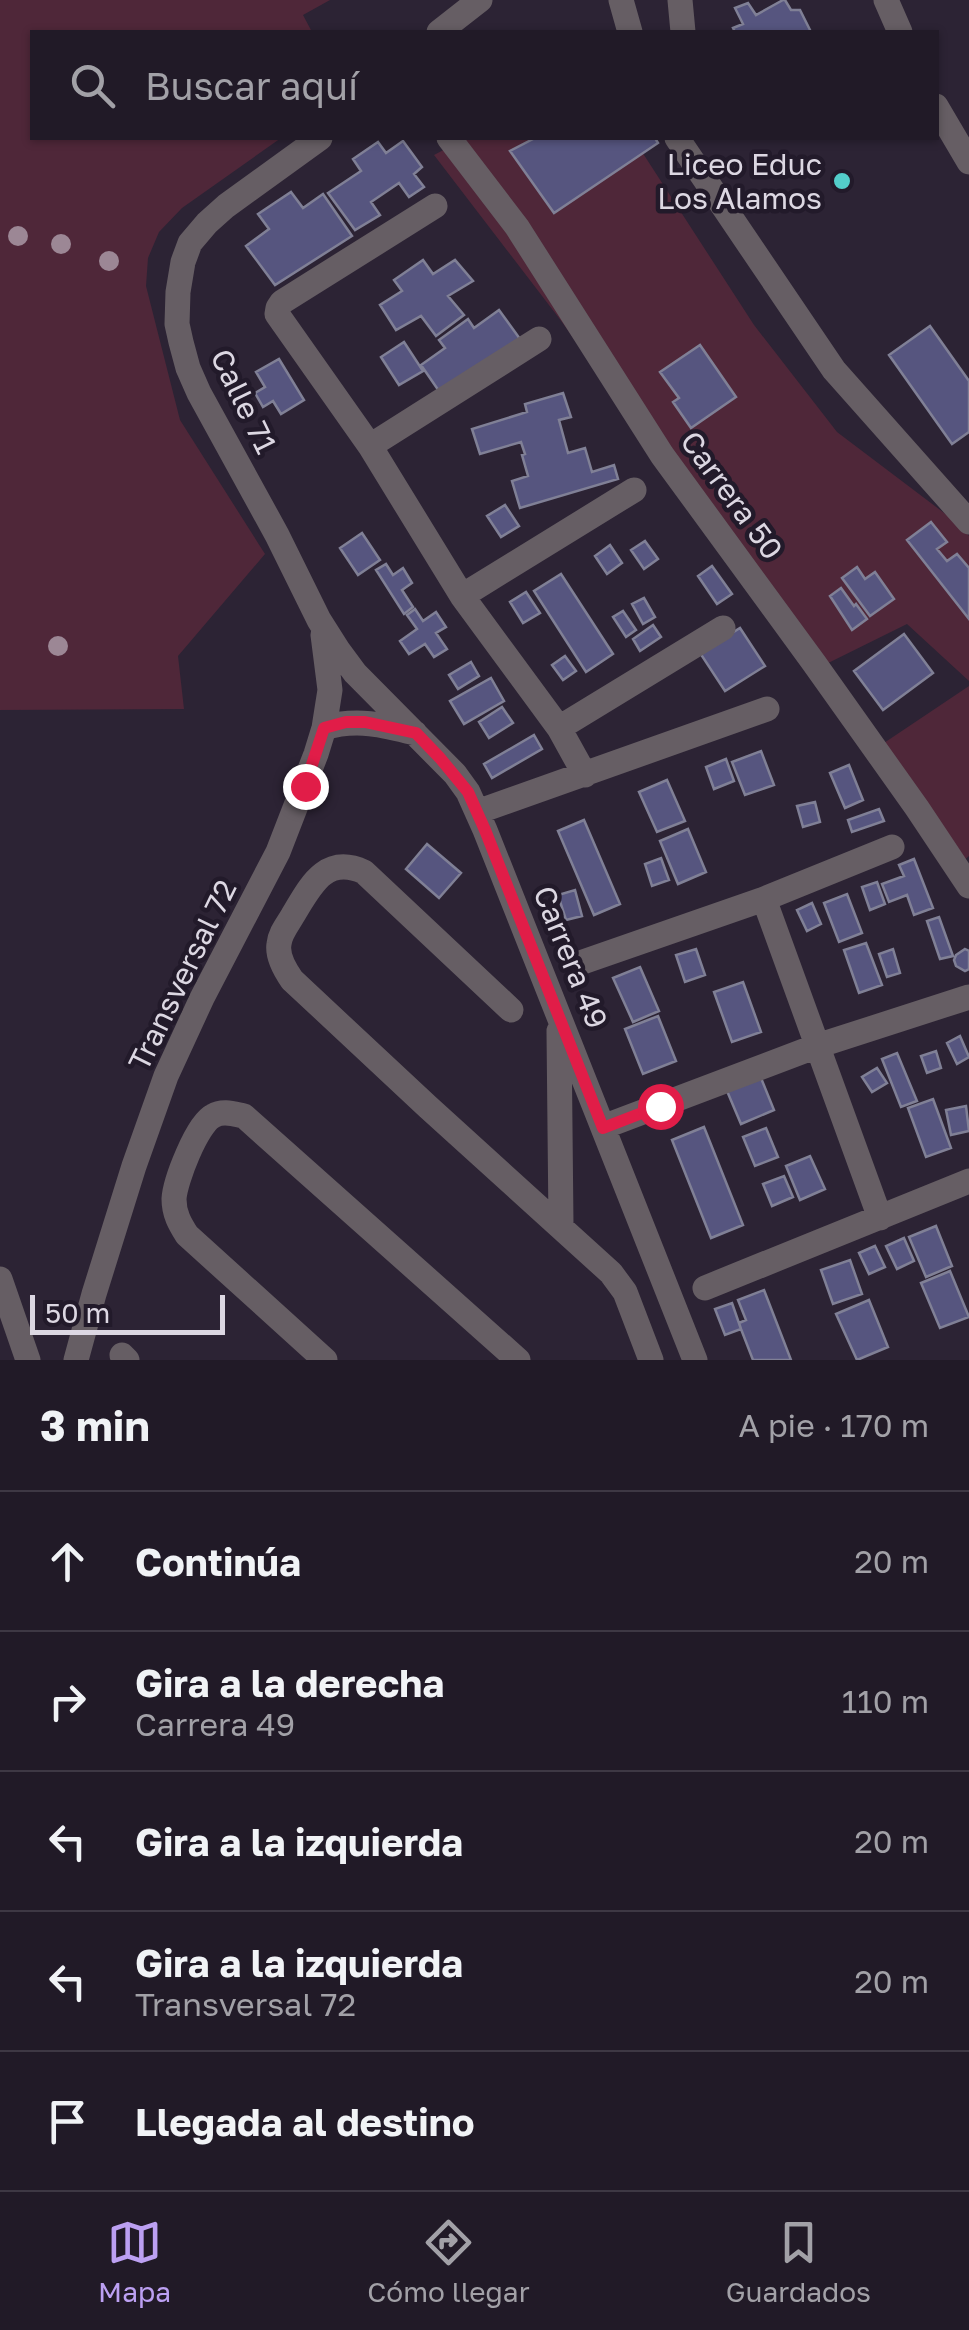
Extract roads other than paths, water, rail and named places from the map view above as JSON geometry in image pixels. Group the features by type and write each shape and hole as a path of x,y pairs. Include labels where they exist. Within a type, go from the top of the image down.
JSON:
{"street":[{"path":"442,30 480,0"},
{"path":"621,0 629,30"},
{"path":"680,0 682,30"},
{"path":"886,0 899,30"},
{"path":"939,111 969,162"},
{"name":"Calle 71","path":"317,140 226,206 190,242 178,292 177,324 199,393 277,534 319,620"},
{"name":"Carrera 50","path":"451,140 517,227 662,455 883,760 969,886"},
{"path":"678,140 834,370 969,522"},
{"path":"436,206 278,308 277,314 370,446 462,596 559,728 586,775"},
{"path":"370,446 538,339"},
{"path":"462,596 634,490"},
{"name":"Transversal 72","path":"76,1360 166,1076 278,852 305,786 324,728 330,690 319,620"},
{"name":"Carrera 49","path":"319,620 355,672 468,792 695,1360"},
{"path":"559,728 723,628"},
{"path":"477,812 767,708"},
{"path":"324,728 365,722 416,733"},
{"path":"580,963 764,899 892,848"},
{"path":"511,1010 364,872 351,866 324,872 314,880 282,932 278,945 292,980 619,1282 651,1360"},
{"path":"764,899 880,1218"},
{"path":"603,1128 817,1046 969,997"},
{"path":"559,1016 561,1226"},
{"path":"325,1360 188,1236 178,1222 176,1185 201,1127 213,1116 227,1112 244,1116 518,1360"},
{"path":"705,1288 969,1181"},
{"path":"0,1279 28,1360"}],"place":[{"name":"Liceo Educ Los Alamos","path":"842,181"}]}
